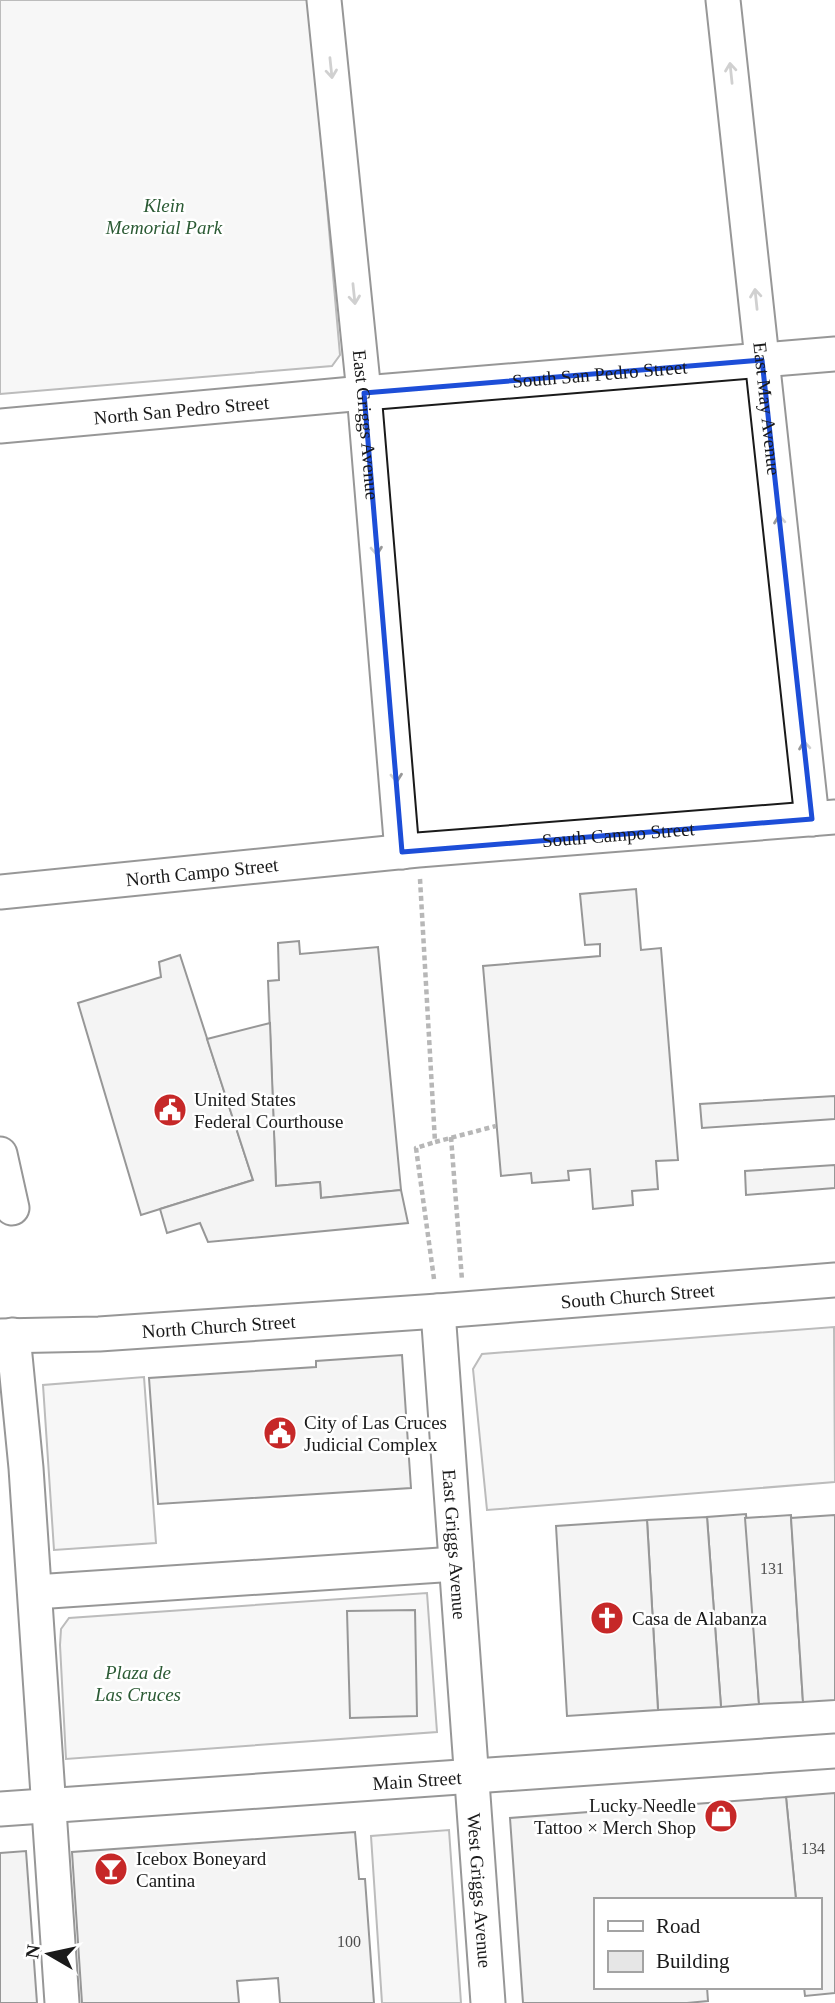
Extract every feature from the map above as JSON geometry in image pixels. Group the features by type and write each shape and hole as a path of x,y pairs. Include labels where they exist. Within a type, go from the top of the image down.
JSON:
{"street":[{"name":"East Griggs Avenue","path":"324,0 410,851"},
{"name":"East May Avenue","path":"723,0 762,360 824,818"},
{"name":"South San Pedro Street","path":"363,393 835,354"},
{"name":"North San Pedro Street","path":"0,426 363,393"},
{"name":"South Campo Street","path":"410,851 824,818"},
{"name":"North Campo Street","path":"0,892 410,851"},
{"path":"0,1154 12,1209"},
{"name":"South Church Street","path":"451,1310 835,1280"},
{"name":"East Griggs Avenue","path":"451,1310 456,1564 472,1778"},
{"name":"North Church Street","path":"6,1336 99,1334 451,1310"},
{"path":"6,1336 26,1468 62,2003"},
{"path":"34,1592 456,1564"},
{"name":"Main Street","path":"0,1809 835,1751"},
{"name":"West Griggs Avenue","path":"472,1778 488,2003"}],"path":[{"path":"410,851 435,1142"},
{"path":"432,1260 415,1148 496,1126"},
{"path":"451,1138 451,1310"}],"highlighted area":[{"path":"762,360 812,819 402,852 364,393"}],"shaded area":[{"name":"Klein Memorial Park","path":"0,0 309,0 340,355 332,366 0,394"},
{"path":"834,1327 835,1482 487,1510 473,1369 482,1354"},
{"path":"144,1377 156,1543 54,1550 43,1385"},
{"name":"Plaza de Las Cruces","path":"427,1593 437,1732 66,1759 60,1645 61,1629 69,1618"},
{"path":"449,1830 461,2003 382,2003 371,1836"}],"building":[{"path":"636,889 641,950 661,948 678,1160 656,1161 658,1189 632,1191 633,1205 593,1209 590,1169 568,1171 569,1180 532,1183 531,1173 501,1176 483,966 600,956 600,944 585,945 580,894"},
{"name":"United States Federal Courthouse","path":"299,941 300,954 378,947 401,1190 321,1198 320,1182 276,1186 268,981 279,980 278,943"},
{"name":"United States Federal Courthouse","path":"180,955 253,1180 141,1215 78,1003 161,977 159,962"},
{"name":"United States Federal Courthouse","path":"270,1023 276,1186 320,1182 321,1198 401,1190 408,1223 208,1242 200,1223 167,1233 160,1209 253,1180 207,1039"},
{"path":"835,1096 835,1119 702,1128 700,1104"},
{"path":"835,1165 835,1188 746,1195 745,1171"},
{"name":"City of Las Cruces Judicial Complex","path":"402,1355 411,1488 158,1504 149,1378 316,1367 316,1361"},
{"path":"746,1514 759,1704 721,1707 707,1517"},
{"path":"791,1515 803,1702 759,1704 745,1518"},
{"path":"835,1515 835,1700 803,1702 791,1518"},
{"path":"707,1517 721,1707 658,1710 647,1520"},
{"name":"Casa de Alabanza","path":"647,1520 658,1710 567,1716 556,1526"},
{"path":"415,1610 417,1716 350,1718 347,1611"},
{"path":"835,1793 835,1993 805,1996 804,1989 821,1989 821,1898 796,1898 786,1797"},
{"path":"786,1797 796,1898 594,1898 594,1989 707,1989 708,2001 523,2003 510,1818"},
{"path":"355,1832 359,1879 365,1879 374,2003 280,2003 278,1978 237,1981 239,2003 82,2003 72,1852"},
{"path":"26,1851 37,2003 0,2003 0,1853"}],"place":[{"name":"United States Federal Courthouse","path":"170,1110"},
{"name":"City of Las Cruces Judicial Complex","path":"280,1433"},
{"name":"Casa de Alabanza","path":"607,1618"},
{"name":"Lucky Needle Tattoo × Merch Shop","path":"721,1816"},
{"name":"Icebox Boneyard Cantina","path":"111,1869"}]}
